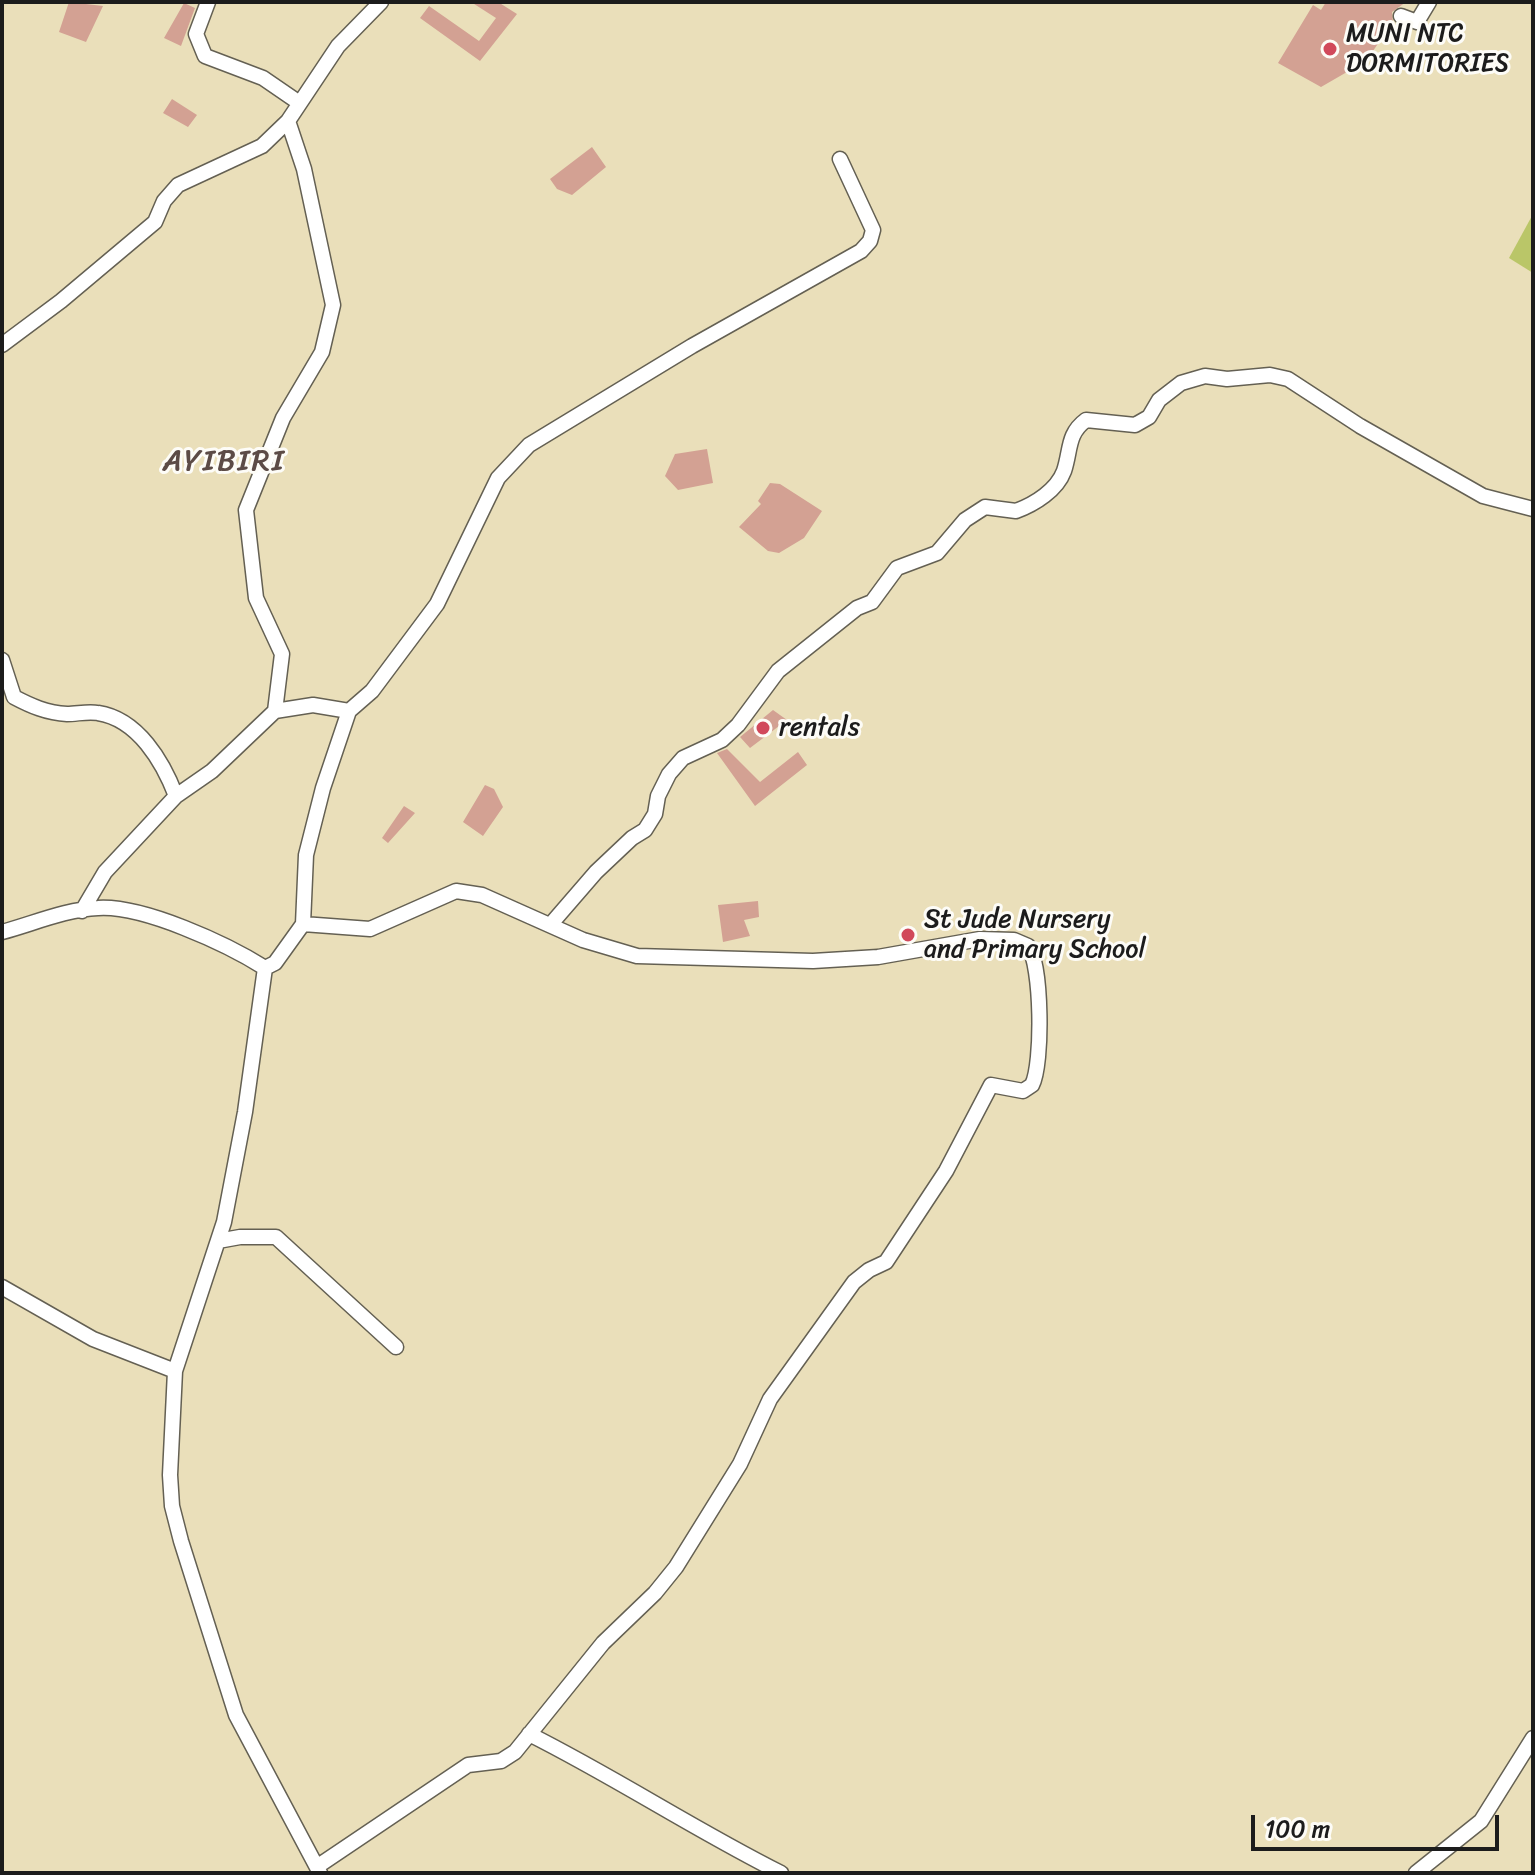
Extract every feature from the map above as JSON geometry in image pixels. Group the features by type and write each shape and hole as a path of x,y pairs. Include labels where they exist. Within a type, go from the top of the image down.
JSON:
{"street":[{"path":"208,2 196,34 205,56 263,78 298,102"},
{"path":"5,338 61,301 155,222 164,201 178,185 262,146 288,121 338,46 381,2"},
{"path":"1401,16 1417,22 1429,2"},
{"path":"275,711 282,654 256,598 246,510 283,418 322,352 333,305 304,169 288,121"},
{"path":"265,968 275,963 303,924 306,855 323,788 349,711 372,691 437,604 498,478 529,445 704,339 823,275 870,241 873,230 840,159"},
{"path":"551,924 596,872 645,830 655,814 658,796 669,774 683,758 722,740 738,725 778,671 857,608 872,602 897,568 937,553 965,520 985,507 1016,511 1052,489 1064,472 1069,441 1077,427 1086,420 1135,425 1149,417 1159,400 1181,383 1205,376 1227,379 1270,375 1288,379 1360,426 1483,496 1533,509"},
{"path":"2,660 14,697 35,708 64,714 100,713 147,742 166,771 176,796"},
{"path":"82,911 105,872 176,796 212,771 275,711 313,705 349,711"},
{"path":"265,968 245,1112 218,1241 175,1371 170,1475 172,1506 181,1541 236,1715 319,1870 468,1765 504,1760 603,1643 655,1593 685,1555 740,1464 770,1399 854,1282 886,1262 946,1171 991,1085 1023,1091 1032,1085 1038,1022 1034,954 1014,940 980,939 878,957 813,961 637,956 609,950 482,895 456,891 370,929 303,924"},
{"path":"2,932 97,908 124,910 233,948 265,968"},
{"path":"218,1241 240,1237 276,1237 396,1347"},
{"path":"2,1287 93,1339 175,1371"},
{"path":"529,1734 581,1760 707,1836 781,1873"},
{"path":"1416,1873 1481,1821 1533,1738"}],"green space":[{"path":"1533,214 1533,273 1509,258"}],"building":[{"path":"69,2 103,6 86,42 59,32"},
{"path":"471,2 498,2 517,14 480,61 420,18 429,6 479,41 496,18"},
{"name":"MUNI NTC DORMITORIES","path":"1326,2 1406,2 1392,12 1393,22 1366,61 1321,87 1278,63 1313,5 1321,10"},
{"path":"184,3 195,8 181,46 164,38"},
{"path":"172,99 197,115 188,127 163,113"},
{"path":"592,147 606,167 572,195 557,189 550,179"},
{"path":"707,449 713,483 678,490 665,476 675,454"},
{"path":"770,483 780,484 822,511 804,538 779,553 768,551 739,527 761,504 758,501"},
{"name":"rentals","path":"773,710 787,720 750,748 740,737"},
{"path":"727,749 760,782 798,752 807,765 755,806 717,753"},
{"path":"485,785 494,789 503,807 483,836 463,822"},
{"path":"404,806 415,813 388,843 382,838"},
{"path":"758,901 759,917 744,920 750,936 723,942 718,905"}],"place":[{"name":"MUNI NTC DORMITORIES","path":"1330,49"},
{"name":"rentals","path":"763,728"},
{"name":"St Jude Nursery and Primary School","path":"908,935"}],"district":[{"name":"AYIBIRI","path":"224,462"}]}
